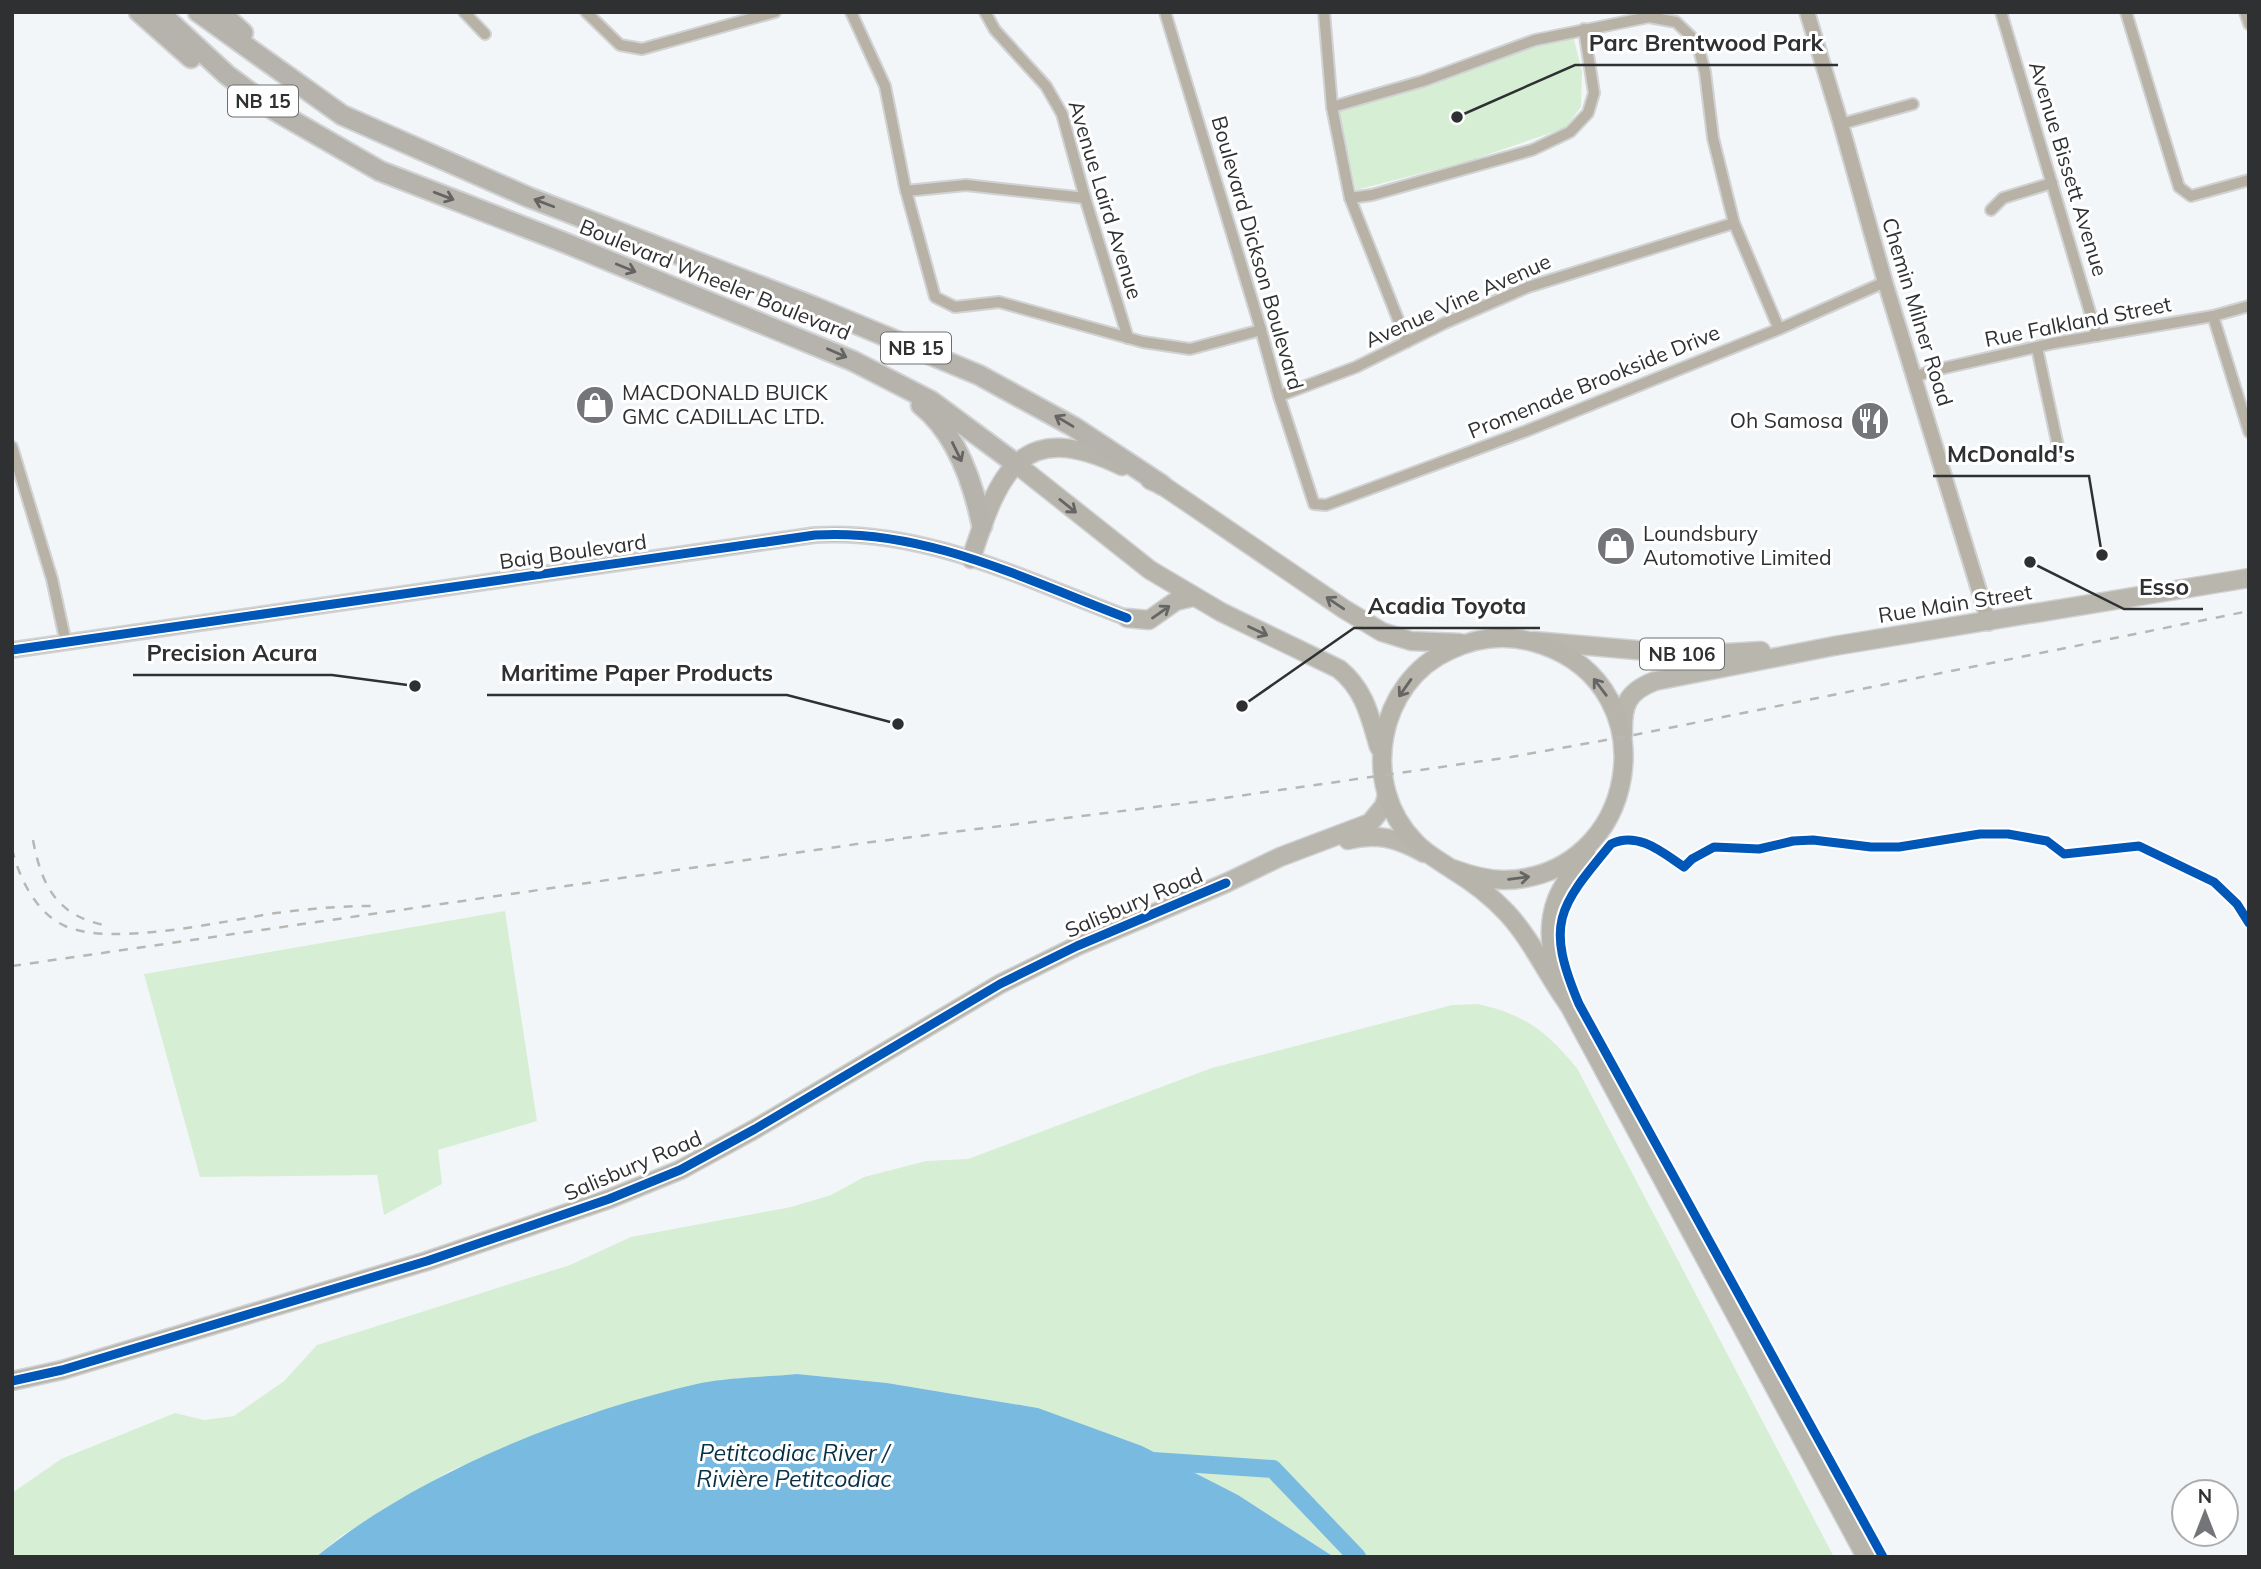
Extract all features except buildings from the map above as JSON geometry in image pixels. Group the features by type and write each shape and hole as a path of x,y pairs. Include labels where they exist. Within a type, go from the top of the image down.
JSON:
{"highway":[{"path":"139,12 177,46 260,111 333,151 380,171"},
{"name":"Boulevard Wheeler Boulevard","path":"159,12 227,75 274,110 380,171 800,338 874,371 931,401 970,427 1115,545 1193,597 1330,664 1346,675 1363,696 1381,754"},
{"name":"Boulevard Wheeler Boulevard","path":"198,12 342,115 528,197 851,321 969,370 1054,415 1382,632 1411,641 1467,643"},
{"path":"220,12 230,23 321,93 380,132"},
{"path":"874,371 920,404 943,428 970,480 982,526"},
{"path":"971,559 982,526 1002,482 1015,463 1027,455 1053,449 1082,449 1162,485"},
{"path":"1127,618 1149,620 1176,601 1193,597"},
{"path":"1569,1005 1510,916 1494,899 1414,842 1398,820 1387,795 1381,754 1384,733 1400,694 1429,662 1467,643 1499,638 1531,641 1554,648 1574,660 1592,676 1617,716 1625,761 1622,783 1616,805 1558,897 1549,927 1556,973 1569,1005 1866,1557"},
{"path":"1452,869 1477,877 1503,880 1529,877 1554,869 1576,856 1595,838"}],"main road":[{"name":"Rue Main Street","path":"1623,739 1622,715 1626,704 1641,686 1655,681 1834,646 1989,623 2249,578"},
{"name":"Rue Main Street","path":"1531,641 1693,655 1834,646"},
{"name":"Salisbury Road","path":"12,1381 62,1370 427,1261 609,1199 680,1170 999,984 1077,946 1226,883 1280,857 1370,823 1384,806 1387,795"},
{"name":"Salisbury Road","path":"1226,883 1261,876 1350,839 1367,836 1385,836 1405,842 1435,859"}],"street":[{"path":"464,12 485,34"},
{"path":"586,12 620,45 642,49 775,12"},
{"path":"851,12 885,86 906,191 935,297 955,307 999,302 1128,338 1190,349 1261,330"},
{"name":"Avenue Laird Avenue","path":"985,12 995,30 1046,86 1062,114 1084,198 1128,338"},
{"name":"Boulevard Dickson Boulevard","path":"1165,12 1279,396 1314,504"},
{"path":"1324,12 1332,107 1350,198 1407,342"},
{"name":"Chemin Milner Road","path":"1807,12 1885,282 1989,623"},
{"name":"Avenue Bissett Avenue","path":"2001,12 2096,336"},
{"path":"2126,12 2179,187 2191,196 2249,180"},
{"path":"2245,12 2249,24"},
{"path":"1332,107 1423,81 1535,40 1649,17 1676,22 1697,43 1705,72 1713,138 1734,223 1779,329"},
{"path":"1350,198 1372,195 1532,150 1570,132 1588,113 1594,93 1584,29"},
{"path":"1841,124 1913,104"},
{"path":"1992,210 2003,198 2052,183"},
{"path":"906,191 965,185 1084,198"},
{"name":"Avenue Vine Avenue","path":"1279,396 1356,367 1528,287 1734,223"},
{"name":"Promenade Brookside Drive","path":"1314,504 1326,505 1526,431 1779,329 1885,282"},
{"name":"Rue Falkland Street","path":"1915,377 1931,371 2038,348 2213,316 2249,306"},
{"path":"2213,316 2249,432"},
{"path":"2038,348 2059,451"},
{"path":"12,447 52,579 66,643"},
{"name":"Baig Boulevard","path":"12,650 815,535 861,535 940,548 1127,618"}],"green space":[{"path":"1572,32 1582,71 1581,107 1565,128 1469,161 1356,190 1338,107"},
{"path":"505,911 537,1121 438,1150 442,1184 384,1215 377,1175 200,1177 144,974"},
{"path":"1478,1004 1509,1013 1534,1026 1577,1068 1834,1557 1334,1557 1238,1495 1038,1408 887,1383 797,1374 704,1383 586,1415 450,1471 341,1536 316,1557 12,1557 12,1493 61,1459 175,1413 204,1420 234,1416 284,1381 317,1345 570,1265 631,1237 791,1207 831,1195 864,1177 926,1161 968,1159 1212,1068 1452,1005"}],"water":[{"name":"Petitcodiac River / Rivière Petitcodiac","path":"797,1374 887,1383 1038,1408 1142,1446 1238,1495 1334,1557 316,1557 401,1498 498,1449 549,1429 652,1395 701,1383"}],"waterway":[{"name":"Petitcodiac River / Rivière Petitcodiac","path":"1153,1461 1273,1469 1357,1557"}],"railway":[{"path":"12,966 864,843 1203,801 1511,757 1634,735 2249,611"},
{"path":"33,840 42,872 55,898 77,916 109,926"},
{"path":"12,849 24,883 37,904 45,913 65,926 85,932 139,933 288,912 372,906"}],"cycle path":[{"path":"12,650 815,535 856,535 935,548 1013,573 1127,618"},
{"path":"1883,1557 1579,1004 1568,976 1560,935 1562,918 1569,901 1611,844 1621,841 1631,840 1649,845 1684,867 1692,859 1714,847 1759,849 1793,841 1813,840 1871,847 1899,847 1980,834 2008,834 2047,841 2064,854 2139,846 2214,882 2237,904 2249,923"},
{"path":"12,1381 62,1370 427,1261 609,1199 680,1170 755,1129 1000,984 1077,946 1226,883"}],"place":[{"name":"Parc Brentwood Park","path":"1457,117"},
{"name":"MACDONALD BUICK GMC CADILLAC LTD.","path":"595,405"},
{"name":"Oh Samosa","path":"1870,421"},
{"name":"Loundsbury Automotive Limited","path":"1616,546"},
{"name":"McDonald's","path":"2102,555"},
{"name":"Esso","path":"2030,562"},
{"name":"Precision Acura","path":"415,686"},
{"name":"Acadia Toyota","path":"1242,706"},
{"name":"Maritime Paper Products","path":"898,724"}]}
